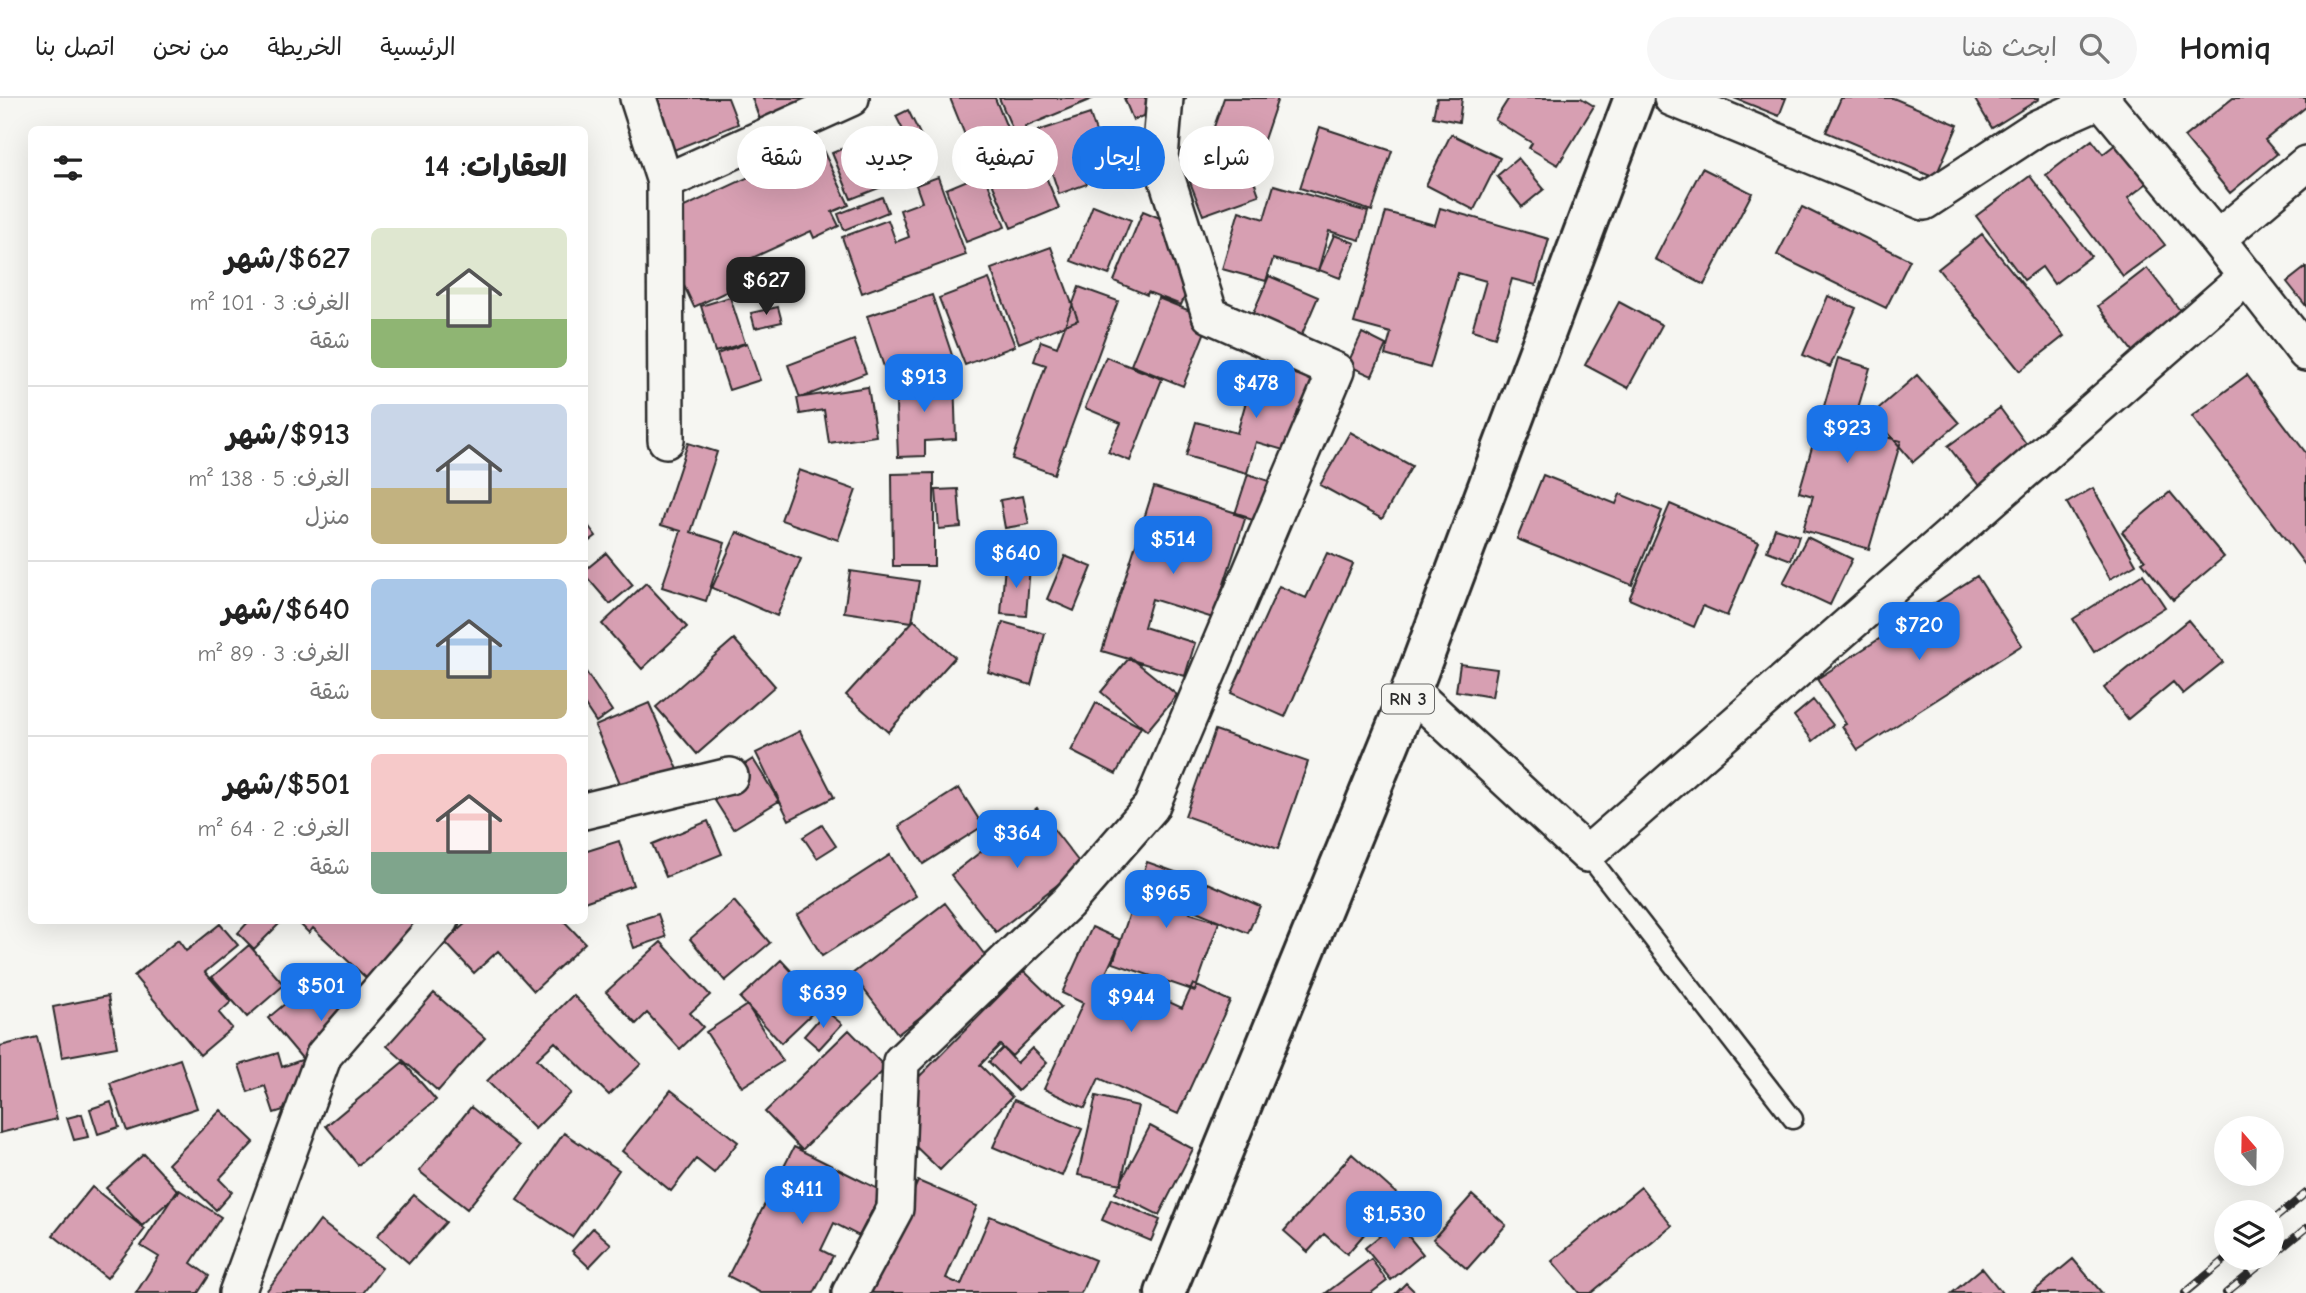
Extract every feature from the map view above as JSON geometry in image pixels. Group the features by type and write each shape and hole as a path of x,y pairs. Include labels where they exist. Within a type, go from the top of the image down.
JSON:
{"main road":[{"name":"RN 3","path":"1166,1293 1411,691 1634,98"}],"street":[{"path":"638,98 665,182 666,440"},
{"path":"665,182 850,98"},
{"path":"850,1293 895,1209 901,1062 1068,903 1151,807 1336,371 1210,315 1160,157 1165,98"},
{"path":"1672,98 1924,202 2037,128 2102,99 2247,276 2306,353"},
{"path":"2217,239 2306,164"},
{"path":"1411,691 1587,854 2247,276"},
{"path":"588,810 730,776"},
{"path":"237,1293 324,1055 438,924"}],"lane":[{"path":"1587,854 1793,1119"}],"building":[{"path":"653,98 728,98 738,124 674,150"},
{"path":"752,98 810,98 761,122"},
{"path":"950,98 995,98 1006,126 961,126"},
{"path":"999,98 1094,98 1027,126 1011,126"},
{"path":"1124,98 1186,98 1186,99 1133,120"},
{"path":"1224,98 1278,98 1269,126 1214,126"},
{"path":"1437,98 1462,98 1459,122 1433,117"},
{"path":"1509,98 1581,98 1594,106 1558,165 1529,148 1532,143 1495,120"},
{"path":"1734,98 1786,98 1779,116"},
{"path":"1841,98 1893,98 1958,125 1935,178 1826,132"},
{"path":"1974,98 2039,98 2039,99 1992,128"},
{"path":"2233,98 2306,98 2306,107 2265,140 2277,154 2230,193 2184,137"},
{"path":"908,110 916,126 901,126 896,116"},
{"path":"1090,114 1094,126 1072,126 1073,189 1059,194 1058,126 1053,126"},
{"path":"1320,127 1392,151 1372,211 1300,188"},
{"path":"1451,134 1500,158 1474,210 1426,185"},
{"path":"2092,140 2103,154 2121,140 2151,180 2128,198 2165,245 2123,276 2046,175"},
{"path":"841,149 841,175 832,153"},
{"path":"1518,158 1544,189 1522,207 1497,176"},
{"path":"827,159 849,205 832,212 839,226 814,238 811,231 750,259 758,277 694,307 654,221 737,182 737,189 827,189"},
{"path":"1702,168 1752,193 1704,285 1655,259"},
{"path":"2030,176 2091,256 2054,284 2042,267 2024,280 1976,216"},
{"path":"938,177 966,255 862,293 842,237 888,220 896,242 909,237 900,210 922,202 917,189 938,189"},
{"path":"1274,185 1368,212 1360,240 1329,231 1318,271 1273,259 1266,281 1222,269 1239,211 1264,219"},
{"path":"952,186 952,189 990,189 1005,227 966,242 946,189"},
{"path":"847,189 876,189 851,199"},
{"path":"994,189 1051,189 1059,208 1011,228"},
{"path":"1193,189 1257,189 1259,195 1203,215"},
{"path":"882,197 888,212 844,230 838,214"},
{"path":"1093,205 1131,220 1109,275 1071,261"},
{"path":"1802,207 1910,260 1886,308 1777,255"},
{"path":"1440,208 1549,239 1536,285 1512,279 1495,337 1472,330 1486,281 1458,273 1430,368 1385,355 1391,333 1354,323 1386,212 1435,225"},
{"path":"1143,211 1184,228 1199,265 1181,305 1114,281"},
{"path":"1982,234 2064,336 2020,371 1938,269"},
{"path":"1334,235 1355,243 1340,278 1319,270"},
{"path":"1051,247 1078,320 1019,343 991,269"},
{"path":"2306,267 2306,306 2287,282"},
{"path":"2147,268 2189,322 2139,360 2098,306"},
{"path":"1269,276 1318,297 1297,346 1248,325"},
{"path":"989,279 1015,346 965,365 939,298"},
{"path":"1079,287 1118,301 1054,474 1012,459 1046,365 1034,361 1041,341 1057,347"},
{"path":"932,295 953,358 888,379 867,316"},
{"path":"1828,296 1856,308 1830,367 1803,355"},
{"path":"730,297 745,343 715,352 701,306"},
{"path":"1158,298 1210,319 1183,386 1131,365"},
{"path":"1619,302 1662,325 1628,388 1585,365"},
{"path":"778,307 782,322 755,328 751,313"},
{"path":"1362,333 1386,345 1372,376 1347,365"},
{"path":"854,340 866,373 800,398 788,365"},
{"path":"747,343 760,380 729,390 717,354"},
{"path":"1106,357 1162,379 1130,461 1108,452 1121,423 1085,408"},
{"path":"1838,358 1870,368 1852,428 1901,441 1869,549 1803,530 1813,496 1799,492"},
{"path":"1257,363 1316,380 1306,413 1298,411 1287,451 1256,442 1247,473 1186,456 1196,422 1237,433"},
{"path":"1917,375 1959,423 1913,462 1872,414"},
{"path":"2247,375 2306,453 2306,566 2192,416"},
{"path":"954,377 956,439 925,441 925,456 898,457 895,380"},
{"path":"868,387 876,436 829,443 824,410 800,414 797,398"},
{"path":"2000,408 2030,449 1980,487 1948,446"},
{"path":"1350,432 1412,466 1382,519 1320,485"},
{"path":"688,443 717,452 691,532 725,543 706,601 662,587 681,531 661,525"},
{"path":"799,470 856,490 838,540 781,520"},
{"path":"934,473 934,566 893,566 892,474"},
{"path":"1248,474 1289,488 1276,528 1235,514"},
{"path":"1543,475 1616,504 1620,494 1662,511 1632,585 1517,539"},
{"path":"1154,487 1246,516 1213,618 1152,599 1144,627 1195,643 1185,676 1102,651"},
{"path":"2093,488 2136,564 2110,579 2067,503"},
{"path":"958,489 961,527 939,529 936,490"},
{"path":"2170,492 2224,557 2173,600 2122,532"},
{"path":"1023,496 1029,524 1005,528 1000,500"},
{"path":"1670,504 1759,542 1727,616 1703,606 1694,627 1629,599"},
{"path":"588,525 596,536 588,542"},
{"path":"1775,528 1799,536 1791,560 1767,551"},
{"path":"737,532 801,559 777,616 712,588"},
{"path":"1807,537 1852,559 1830,605 1783,583"},
{"path":"606,553 633,585 610,604 588,579 588,568"},
{"path":"1327,553 1353,564 1285,717 1231,693 1279,586 1306,598"},
{"path":"1065,556 1092,567 1074,611 1047,599"},
{"path":"1005,564 1030,566 1026,616 1001,614"},
{"path":"850,571 919,581 912,622 844,612"},
{"path":"2143,574 2165,607 2094,652 2073,619"},
{"path":"1977,576 2022,645 1858,750 1842,726 1846,724 1817,679"},
{"path":"646,583 687,627 642,669 602,624"},
{"path":"914,620 955,657 888,732 846,695"},
{"path":"2188,620 2223,662 2183,694 2173,682 2128,719 2104,688"},
{"path":"1003,622 1045,634 1031,685 988,672"},
{"path":"734,639 775,686 697,754 656,707"},
{"path":"1130,657 1177,695 1147,731 1101,692"},
{"path":"1460,664 1497,669 1492,697 1456,691"},
{"path":"588,675 612,711 596,722 588,710"},
{"path":"1813,700 1833,725 1813,741 1794,716"},
{"path":"649,703 680,774 626,797 595,726"},
{"path":"1096,703 1141,727 1116,774 1071,751"},
{"path":"1215,730 1308,762 1278,849 1185,816"},
{"path":"800,731 834,797 789,820 756,753"},
{"path":"753,759 779,801 733,829 707,788"},
{"path":"959,788 983,826 923,864 899,826"},
{"path":"1037,808 1082,866 996,932 951,875"},
{"path":"708,821 722,854 666,877 652,844"},
{"path":"822,825 836,846 817,858 803,837"},
{"path":"619,841 633,885 588,901 588,851"},
{"path":"890,855 916,896 822,956 797,915"},
{"path":"1147,862 1201,881 1190,913 1219,922 1195,991 1113,963"},
{"path":"1208,883 1260,906 1248,933 1196,911"},
{"path":"734,901 770,943 725,981 690,939"},
{"path":"945,903 991,963 898,1034 852,974"},
{"path":"658,914 666,937 634,948 626,924"},
{"path":"220,924 238,945 205,972 231,1002 219,1013 232,1028 200,1055 134,976 178,940 186,951"},
{"path":"246,924 279,924 254,949 238,933"},
{"path":"300,924 414,924 427,936 378,989 313,928 309,933"},
{"path":"465,924 567,924 585,943 534,991 498,951 474,973 445,942"},
{"path":"1092,927 1121,940 1106,973 1182,1008 1193,984 1230,1001 1178,1114 1099,1078 1085,1108 1044,1089 1083,1003 1062,993"},
{"path":"661,942 710,995 690,1013 703,1027 680,1049 647,1013 636,1024 606,992"},
{"path":"249,945 284,985 247,1017 212,977"},
{"path":"781,960 822,1004 781,1043 740,998"},
{"path":"1024,971 1061,1007 1012,1056 1000,1045 980,1065 1012,1097 940,1170 882,1114"},
{"path":"323,972 336,988 339,985 374,1027 317,1076 268,1018"},
{"path":"434,993 485,1038 438,1091 387,1046"},
{"path":"573,995 641,1064 609,1095 555,1042 537,1059 571,1093 535,1129 487,1081"},
{"path":"108,996 117,1047 62,1057 53,1007"},
{"path":"747,1005 783,1061 742,1087 706,1032"},
{"path":"826,1011 842,1024 819,1049 804,1036"},
{"path":"849,1030 886,1068 802,1150 765,1112"},
{"path":"37,1037 57,1119 0,1133 0,1046"},
{"path":"1003,1048 1017,1063 1032,1048 1047,1063 1018,1091 989,1062"},
{"path":"278,1053 282,1067 304,1059 317,1099 274,1113 265,1086 248,1092 239,1065"},
{"path":"180,1059 197,1108 127,1131 110,1083"},
{"path":"403,1062 436,1100 358,1165 326,1126"},
{"path":"671,1090 738,1142 714,1173 696,1159 671,1191 622,1151"},
{"path":"1096,1096 1138,1106 1121,1184 1078,1175"},
{"path":"1014,1100 1082,1129 1062,1176 993,1147"},
{"path":"111,1102 119,1127 98,1134 90,1109"},
{"path":"471,1107 519,1146 467,1209 419,1171"},
{"path":"221,1110 254,1142 219,1179 232,1192 216,1210 168,1164"},
{"path":"82,1114 88,1137 74,1140 67,1118"},
{"path":"1150,1126 1193,1149 1159,1215 1115,1193"},
{"path":"564,1133 619,1170 572,1237 517,1200"},
{"path":"794,1147 882,1191 859,1236 834,1223 821,1250 833,1256 814,1293 761,1293 728,1276"},
{"path":"144,1154 179,1192 142,1226 106,1188"},
{"path":"1352,1154 1398,1195 1347,1254 1324,1234 1308,1252 1284,1231"},
{"path":"918,1181 977,1206 946,1278 961,1285 990,1216 1095,1260 1081,1293 870,1293"},
{"path":"92,1187 145,1229 107,1278 53,1235"},
{"path":"1641,1187 1672,1226 1591,1293 1579,1293 1552,1261"},
{"path":"178,1189 221,1217 191,1263 209,1276 198,1293 136,1293 159,1257 141,1246"},
{"path":"414,1195 446,1222 409,1263 377,1236"},
{"path":"1472,1195 1506,1225 1467,1269 1433,1239"},
{"path":"1111,1199 1160,1220 1151,1241 1102,1220"},
{"path":"320,1221 382,1268 363,1293 265,1293"},
{"path":"1397,1222 1423,1254 1391,1280 1365,1248"},
{"path":"593,1228 611,1244 589,1267 572,1251"},
{"path":"1371,1259 1387,1281 1371,1293 1326,1293"},
{"path":"2073,1259 2102,1293 2032,1293"},
{"path":"1982,1268 2002,1293 1952,1293"},
{"path":"1406,1283 1416,1293 1396,1293"}],"railway":[{"path":"2284,1211 2306,1193"},
{"path":"2284,1246 2306,1228"},
{"path":"2185,1293 2214,1269"},
{"path":"2226,1293 2254,1270"}]}
